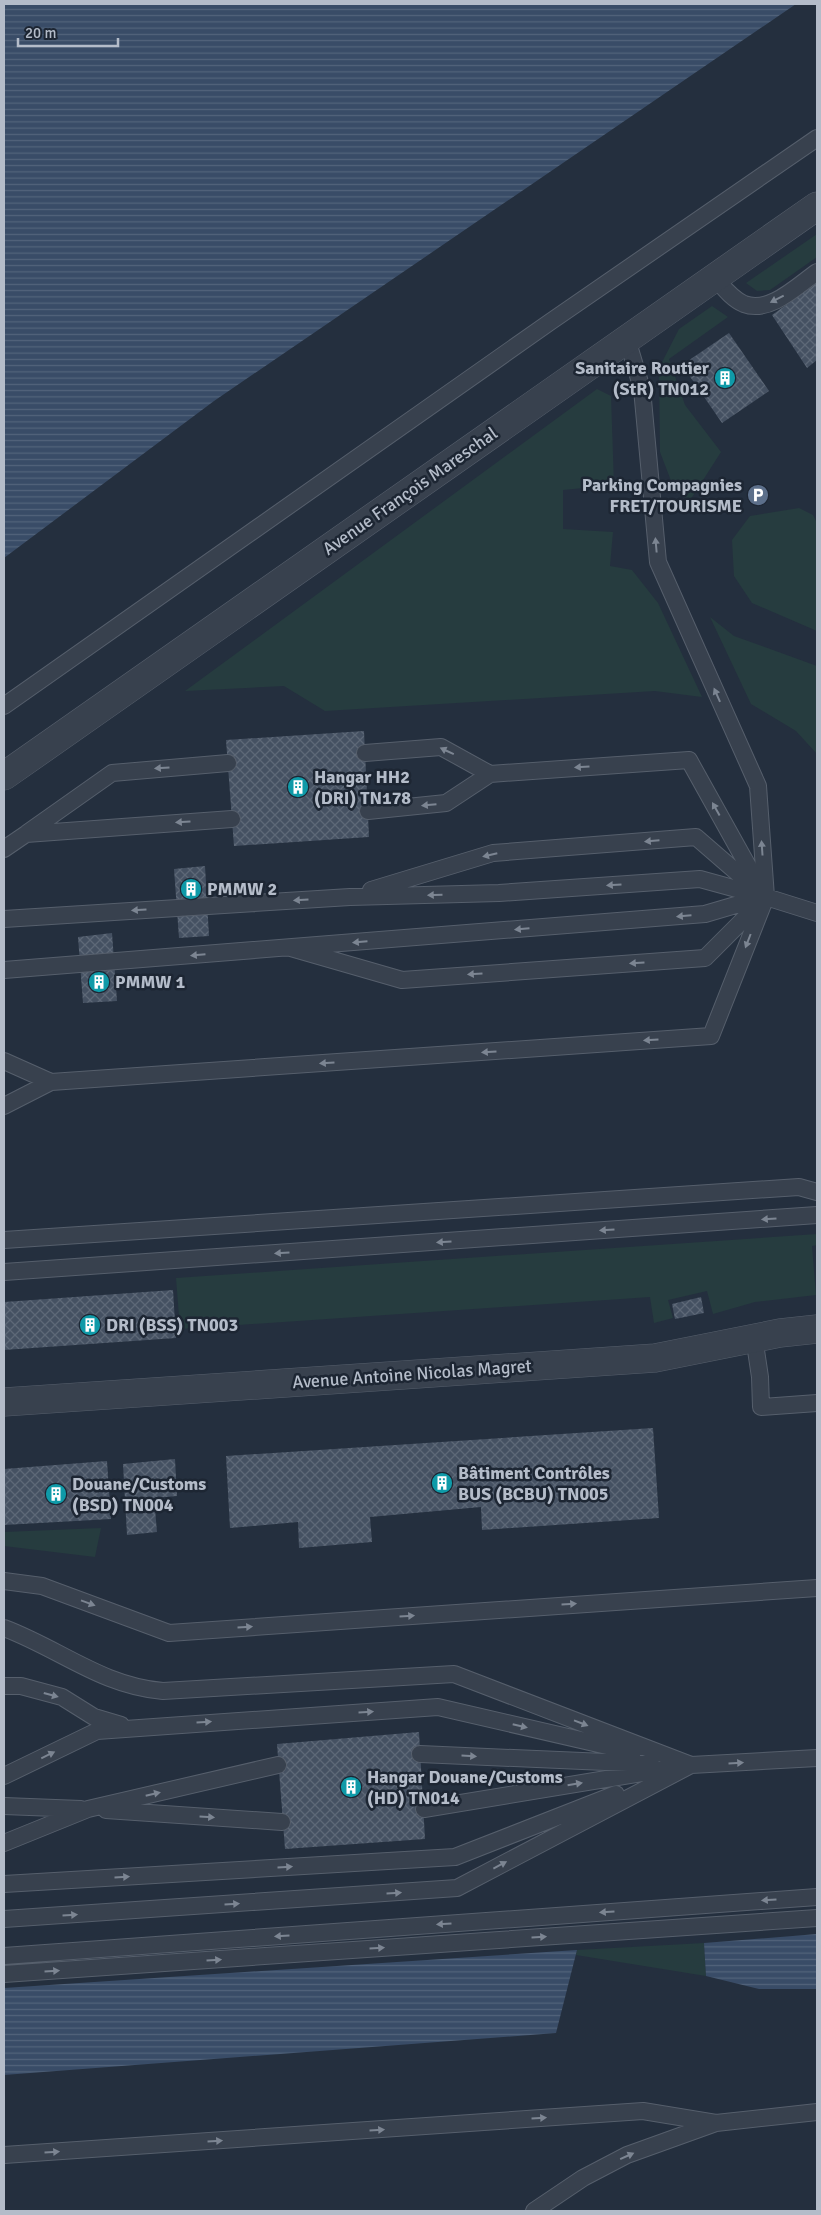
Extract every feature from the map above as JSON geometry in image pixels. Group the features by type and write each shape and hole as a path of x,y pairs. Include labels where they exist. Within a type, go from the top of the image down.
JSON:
{"street":[{"name":"Avenue François Mareschal","path":"4,776 817,206"},
{"name":"Avenue Antoine Nicolas Magret","path":"4,1402 655,1358 754,1337 817,1329"}],"lane":[{"path":"4,706 542,328 817,138"},
{"path":"715,278 729,294 745,304 760,305 777,300 817,272"},
{"path":"4,1106 51,1082 711,1036 766,897 758,786 658,562 642,389 627,339"},
{"path":"365,753 441,747 490,774"},
{"path":"368,811 446,804 490,774 689,760 766,897"},
{"path":"4,849 112,773 228,763"},
{"path":"26,834 232,819"},
{"path":"350,897 492,853 696,837 766,897"},
{"path":"4,919 350,897 499,893 700,879 817,913"},
{"path":"4,970 705,914 766,897"},
{"path":"291,948 402,980 705,958 766,897"},
{"path":"4,1061 51,1082"},
{"path":"4,1240 799,1187 817,1192"},
{"path":"4,1272 817,1215"},
{"path":"754,1337 760,1377 761,1407 817,1403"},
{"path":"4,1581 42,1586 169,1633 817,1588"},
{"path":"4,1628 36,1641 106,1678 145,1690 163,1691 454,1674 691,1766"},
{"path":"4,1686 22,1686 62,1697 94,1717 130,1727"},
{"path":"4,1776 97,1731 130,1727 438,1707 691,1766"},
{"path":"420,1754 691,1766"},
{"path":"424,1810 691,1766 817,1758"},
{"path":"4,1843 88,1809 278,1765"},
{"path":"4,1884 455,1857 691,1766"},
{"path":"4,1919 457,1888 691,1766"},
{"path":"4,1806 88,1809 282,1822"},
{"path":"4,1956 817,1897"},
{"path":"4,1974 817,1918"},
{"path":"4,2155 642,2111 716,2123"},
{"path":"534,2211 583,2178 627,2155 716,2123 817,2112"}],"green space":[{"path":"817,234 817,257 770,290 757,291 746,283"},
{"path":"712,306 728,317 669,359 685,405 721,452 689,502 673,486 660,452 659,368 679,329"},
{"path":"597,389 611,396 614,485 563,490 563,529 613,532 610,566 632,570 658,603 702,697 655,691 325,711 284,686 185,691"},
{"path":"799,508 813,515 817,523 817,631 752,603 734,576 732,540 750,516"},
{"path":"710,617 734,636 817,666 817,754 796,731 751,704"},
{"path":"817,1234 817,1245 812,1246 816,1295 755,1302 713,1314 707,1291 668,1300 673,1318 654,1323 650,1297 180,1329 176,1278"},
{"path":"101,1528 95,1557 4,1546 4,1532"},
{"path":"704,1943 706,1976 576,1955 577,1950"}],"water":[{"path":"4,4 796,4 214,401 4,558"},
{"path":"817,1934 817,1989 759,1989 706,1976 704,1943"},
{"path":"577,1950 556,2033 4,2075 4,1988"}],"building":[{"path":"817,283 817,360 807,368 772,315"},
{"name":"Sanitaire Routier (StR) TN012","path":"729,333 769,391 722,423 682,365"},
{"name":"Hangar HH2 (DRI) TN178","path":"364,731 369,837 234,846 226,740"},
{"name":"PMMW 2","path":"205,866 209,936 179,938 174,869"},
{"name":"PMMW 1","path":"112,933 117,1001 83,1003 78,937"},
{"name":"DRI (BSS) TN003","path":"173,1290 176,1338 4,1350 4,1302"},
{"path":"701,1297 704,1313 675,1319 672,1304"},
{"name":"Bâtiment Contrôles BUS (BCBU) TN005","path":"653,1428 659,1518 482,1530 481,1507 370,1517 372,1542 299,1548 298,1522 230,1528 226,1456"},
{"path":"175,1459 177,1496 154,1498 157,1532 127,1535 123,1464"},
{"name":"Douane/Customs (BSD) TN004","path":"107,1461 111,1519 4,1525 4,1469"},
{"name":"Hangar Douane/Customs (HD) TN014","path":"419,1732 425,1839 285,1849 277,1744"}],"place":[{"name":"Sanitaire Routier (StR) TN012","path":"725,378"},
{"name":"Parking Compagnies FRET/TOURISME","path":"758,495"},
{"name":"Hangar HH2 (DRI) TN178","path":"298,787"},
{"name":"PMMW 2","path":"191,889"},
{"name":"PMMW 1","path":"99,982"},
{"name":"DRI (BSS) TN003","path":"90,1325"},
{"name":"Bâtiment Contrôles BUS (BCBU) TN005","path":"442,1483"},
{"name":"Douane/Customs (BSD) TN004","path":"56,1494"},
{"name":"Hangar Douane/Customs (HD) TN014","path":"351,1787"}]}
